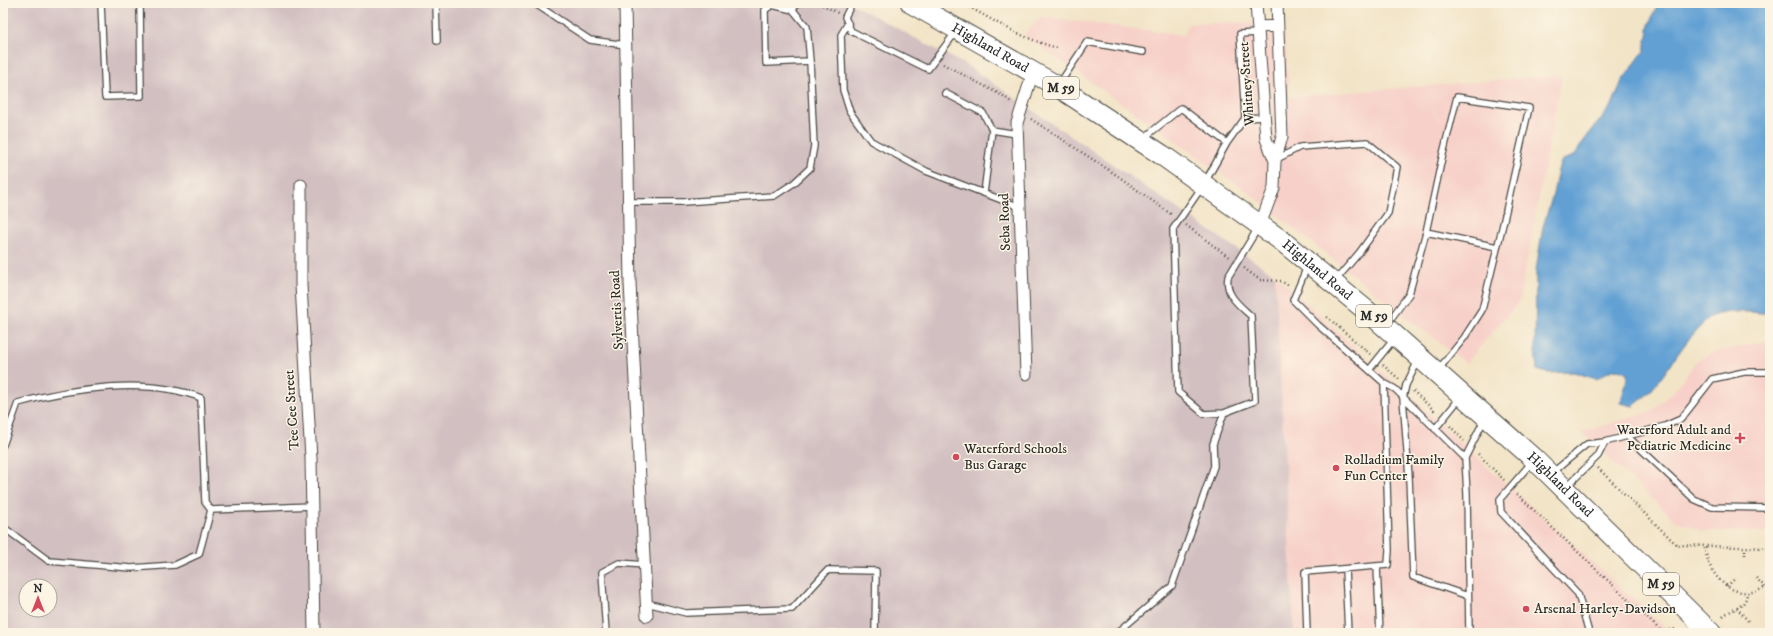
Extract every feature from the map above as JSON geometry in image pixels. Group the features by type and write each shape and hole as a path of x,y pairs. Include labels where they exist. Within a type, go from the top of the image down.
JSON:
{"highway":[{"name":"Highland Road","path":"911,3 1057,86 1204,184 1309,263 1390,331 1534,459 1711,633"}],"street":[{"name":"Sylvertis Road","path":"625,3 630,283 648,616"},
{"name":"Whitney Street","path":"1256,3 1266,139 1275,161"},
{"name":"Whitney Street","path":"1260,225 1274,188 1275,161 1282,137 1277,3"},
{"path":"1258,30 1278,26"},
{"name":"Seba Road","path":"1026,374 1017,123 1033,72"},
{"name":"Tee Cee Street","path":"301,185 301,285 312,506 314,633"}],"lane":[{"path":"101,3 105,97 141,96 140,3"},
{"path":"436,3 437,41"},
{"path":"534,3 590,40 626,45"},
{"path":"793,10 797,3"},
{"path":"852,3 845,17 851,31 928,69 958,29"},
{"path":"628,202 683,202 774,196 794,183 810,168 814,146 810,62 807,27 793,10 772,5 765,10 766,63 810,62"},
{"path":"848,23 841,35 843,90 850,112 871,141 926,171 1020,207"},
{"path":"1258,30 1240,34 1245,118 1227,144 1204,184 1173,229 1178,392 1204,414 1224,413 1255,400 1251,316 1234,300 1226,284 1236,264 1260,225"},
{"path":"1057,86 1087,42 1142,52"},
{"path":"945,93 983,113 992,130 984,193"},
{"path":"1369,370 1377,360 1409,294 1426,232 1457,97 1529,108 1504,224 1482,310 1464,338 1436,372"},
{"path":"1140,141 1180,108 1227,144"},
{"path":"1245,118 1264,117"},
{"path":"992,130 1017,134"},
{"path":"1275,161 1300,147 1367,142 1397,167 1388,213 1359,253 1333,283"},
{"path":"1426,232 1497,247"},
{"path":"1309,263 1293,300 1318,325 1369,370 1384,383 1395,389 1465,458"},
{"path":"1420,358 1406,384 1403,398 1409,477 1413,577 1468,596"},
{"path":"1550,475 1587,444 1605,442 1665,426 1681,419 1712,379 1744,372 1770,372"},
{"path":"1307,633 1305,572 1388,565 1384,383"},
{"path":"3,445 18,403 31,399 67,392 112,387 158,387 187,392 202,398 205,502 211,510"},
{"path":"1435,429 1462,395"},
{"path":"1117,633 1172,586 1214,466 1213,444 1224,413"},
{"path":"1470,633 1465,458 1486,417"},
{"path":"1627,436 1694,499 1712,507 1770,508"},
{"path":"1565,489 1598,456 1605,442"},
{"path":"1534,459 1500,500 1501,512 1578,594 1589,633"},
{"path":"211,510 312,506"},
{"path":"3,527 49,561 131,568 175,565 199,554 211,510"},
{"path":"606,633 602,572 620,563 645,565"},
{"path":"1377,566 1380,633"},
{"path":"1345,569 1348,633"},
{"path":"647,603 686,613 792,609 828,570 876,571 875,633"}],"path":[{"path":"819,3 845,17"},
{"path":"962,3 1022,36 1036,42 1058,48"},
{"path":"934,61 946,64 1005,97 1021,111 1179,220 1236,264 1260,280 1281,281 1296,293"},
{"path":"1324,315 1406,384 1510,487 1662,632 1676,629"},
{"path":"1596,466 1673,543 1682,546 1770,548"},
{"path":"1705,547 1710,568 1727,586 1737,591 1747,592 1770,584"},
{"path":"1745,547 1745,559"},
{"path":"1727,586 1736,578"},
{"path":"1756,578 1765,587"},
{"path":"1723,616 1746,601 1747,592"},
{"path":"1737,608 1748,621"}],"shaded area":[{"path":"3,3 850,3 969,67 1275,275 1294,633 3,633"},
{"path":"1042,17 1184,35 1188,24 1283,21 1290,97 1562,75 1519,302 1466,363 1247,191 1024,35"},
{"path":"1275,275 1653,617 1671,633 1294,633"},
{"path":"1770,341 1770,532 1702,531 1676,521 1581,432 1651,412 1674,391 1697,360 1717,351"}],"water":[{"path":"1658,3 1770,3 1770,314 1730,312 1714,315 1708,319 1689,338 1652,390 1633,406 1621,403 1627,377 1627,373 1622,370 1611,370 1596,379 1574,372 1547,373 1537,370 1535,350 1536,270 1543,227 1562,160 1574,156 1585,139 1612,105 1622,81 1644,51 1649,25"}],"place":[{"name":"Waterford Adult and Pediatric Medicine","path":"1740,438"},
{"name":"Waterford Schools Bus Garage","path":"956,457"},
{"name":"Rolladium Family Fun Center","path":"1336,468"},
{"name":"Arsenal Harley-Davidson","path":"1526,609"}]}
